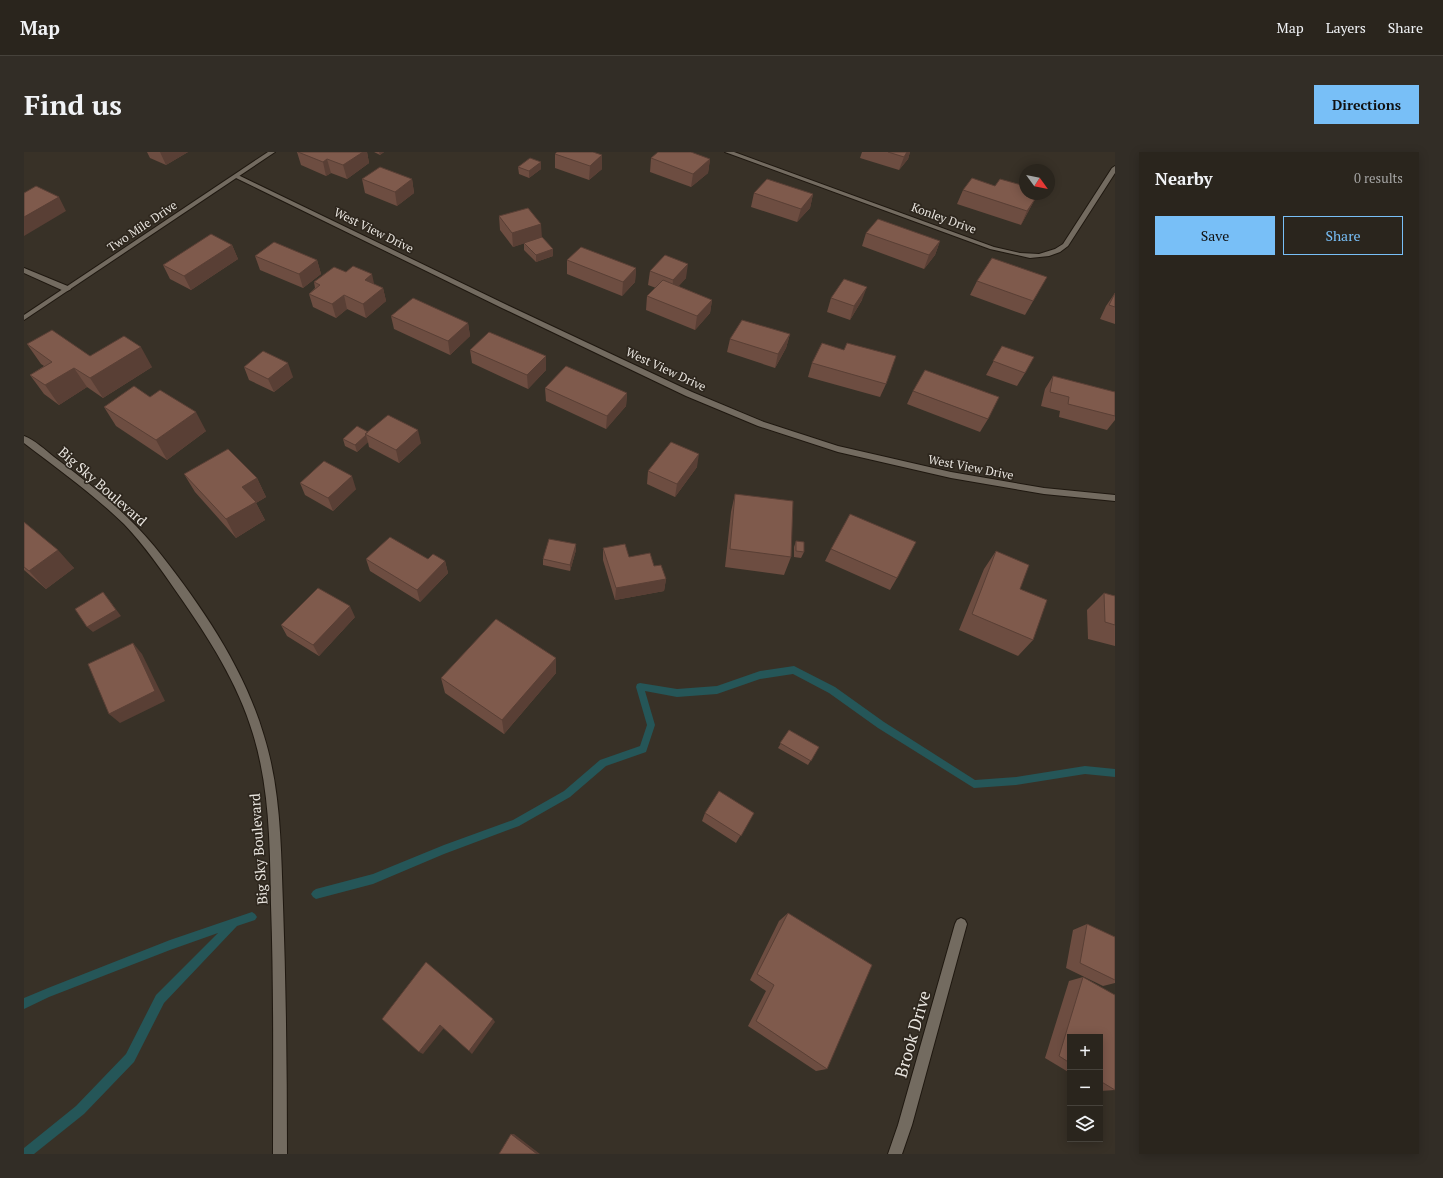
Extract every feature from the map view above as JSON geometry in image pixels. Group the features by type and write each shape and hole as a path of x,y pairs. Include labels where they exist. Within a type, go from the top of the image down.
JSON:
{"street":[{"name":"Two Mile Drive","path":"24,318 272,152"},
{"name":"Konley Drive","path":"728,152 992,248 1028,256 1044,256 1058,252 1066,245 1115,168"},
{"name":"West View Drive","path":"236,176 377,246 561,334 716,406 783,432 843,451 994,484 1064,495 1115,498"},
{"path":"24,270 67,289"},
{"name":"Big Sky Boulevard","path":"24,440 69,474 127,523 153,552 198,615 231,668 251,711 266,764 275,825 280,1154"},
{"name":"Brook Drive","path":"895,1154 905,1125 961,924"}],"building":[{"path":"298,152 363,152 343,165 327,159 323,162"},
{"path":"557,152 593,152 602,155 590,166 555,154"},
{"path":"658,152 691,152 710,159 693,174 651,158"},
{"path":"888,152 907,152 904,157"},
{"path":"530,158 541,162 529,171 518,167"},
{"path":"380,167 412,179 395,192 362,179"},
{"path":"972,178 995,186 1000,179 1019,184 1019,200 1034,200 1027,211 963,190"},
{"path":"767,179 813,194 801,209 754,193"},
{"path":"36,186 59,197 24,217 24,193"},
{"path":"528,208 541,224 512,233 499,216"},
{"path":"878,219 940,241 929,255 866,233"},
{"path":"211,234 232,245 184,276 163,265"},
{"path":"542,237 553,249 536,255 524,243"},
{"path":"274,242 317,260 299,274 255,256"},
{"path":"581,247 636,268 623,282 567,260"},
{"path":"665,255 688,264 673,280 650,271"},
{"path":"992,258 1047,277 1033,301 977,281"},
{"path":"353,266 372,274 365,280 383,288 363,304 344,295 332,304 309,294 320,285 314,282 334,267 346,272"},
{"path":"844,279 867,287 854,306 831,298"},
{"path":"663,280 712,300 697,316 647,296"},
{"path":"1115,293 1115,307 1109,305"},
{"path":"413,298 468,323 448,341 391,316"},
{"path":"742,320 790,334 778,354 730,339"},
{"path":"52,330 90,356 124,336 141,347 90,378 74,368 45,385 30,375 52,362 27,344"},
{"path":"489,332 546,356 527,375 470,350"},
{"path":"822,343 844,350 847,343 896,356 886,384 812,363"},
{"path":"1002,346 1034,357 1025,373 993,361"},
{"path":"263,351 288,363 268,379 244,367"},
{"path":"566,366 627,393 607,416 545,388"},
{"path":"925,370 999,397 988,419 913,391"},
{"path":"1053,376 1115,392 1115,416 1068,404 1069,397 1050,392"},
{"path":"134,386 150,397 160,390 196,412 156,440 104,407"},
{"path":"388,415 418,430 396,450 365,434"},
{"path":"357,426 368,432 365,434 366,435 355,445 343,439"},
{"path":"671,442 699,454 677,484 648,471"},
{"path":"228,449 257,478 242,487 256,502 226,519 184,474"},
{"path":"324,461 352,476 328,498 300,483"},
{"path":"735,494 793,501 791,557 730,549"},
{"path":"850,514 916,542 897,578 831,549"},
{"path":"24,522 58,550 29,571 24,567"},
{"path":"390,537 428,559 433,554 445,561 417,590 366,559"},
{"path":"549,539 576,544 570,565 543,559"},
{"path":"796,541 804,542 804,552 796,551"},
{"path":"625,544 629,557 650,553 654,566 661,565 666,579 616,588 603,548"},
{"path":"996,551 1029,565 1020,589 1047,600 1033,640 972,614"},
{"path":"318,588 350,606 313,645 281,625"},
{"path":"103,592 116,610 87,627 75,609"},
{"path":"1104,593 1115,596 1115,625 1105,622"},
{"path":"496,619 556,658 502,720 441,678"},
{"path":"133,643 155,691 109,714 88,664"},
{"path":"789,730 819,747 811,761 780,743"},
{"path":"719,791 754,813 741,836 705,813"},
{"path":"788,913 872,965 827,1069 756,1021 774,985 757,974"},
{"path":"1087,924 1115,937 1115,980 1080,963"},
{"path":"426,962 493,1019 469,1051 440,1025 419,1052 382,1019"},
{"path":"1083,977 1115,995 1115,1090 1103,1083 1103,1034 1067,1034 1067,1061 1059,1056"},
{"path":"511,1134 537,1154 499,1154"}],"waterway":[{"path":"316,894 373,879 516,823 567,794 603,763 643,749 651,725 640,687 677,693 717,690 760,675 794,670 832,690 881,725 974,784 1016,781 1085,770 1115,773"},
{"path":"235,922 252,917"},
{"path":"24,1004 150,953 210,930 235,922"},
{"path":"25,1154 80,1110 130,1058 160,999 235,922"}]}
